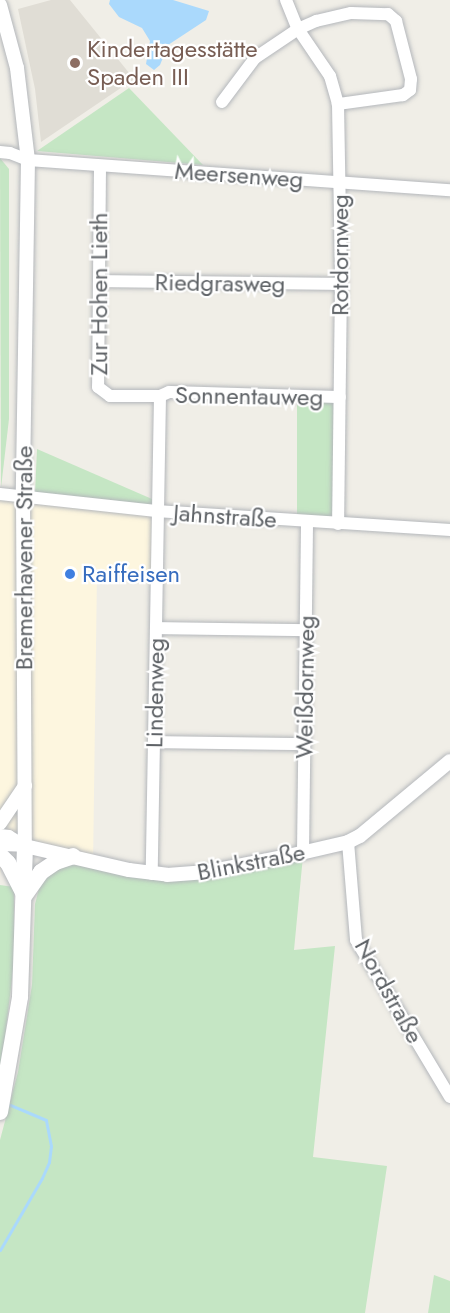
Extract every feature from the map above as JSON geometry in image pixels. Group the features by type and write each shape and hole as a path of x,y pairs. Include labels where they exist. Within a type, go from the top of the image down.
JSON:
{"main road":[{"name":"Bremerhavener Straße","path":"0,1112 20,997 25,846"},
{"path":"0,855 8,863 25,895 40,872 56,862 73,856"}],"street":[{"name":"Rotdornweg","path":"286,0 298,29 330,76 338,104 341,284 338,524"},
{"name":"Bremerhavener Straße","path":"0,5 17,69 28,160 23,496 25,846"},
{"path":"222,102 255,58 298,29 316,21 351,13 388,14 396,21 411,79 410,90 403,95 338,104"},
{"name":"Meersenweg","path":"0,152 28,160 340,183 395,184 450,190"},
{"name":"Zur Hohen Lieth","path":"100,166 98,387 110,396 159,396"},
{"name":"Riedgrasweg","path":"99,281 341,284"},
{"name":"Sonnentauweg","path":"159,396 169,392 340,397"},
{"path":"156,511 159,396"},
{"name":"Jahnstraße","path":"0,494 156,511 450,530"},
{"name":"Lindenweg","path":"152,874 156,511"},
{"name":"Weißdornweg","path":"303,853 307,522"},
{"path":"156,628 305,630"},
{"path":"154,742 304,744"},
{"name":"Blinkstraße","path":"25,846 152,874 182,876 303,853 348,842 360,836 450,761"},
{"path":"0,823 25,786"},
{"path":"0,835 9,836 25,846"},
{"name":"Nordstraße","path":"348,842 356,940 444,1079 450,1097"},
{"path":"0,844 25,846"}],"shaded area":[{"name":"Kindertagesstätte Spaden III","path":"51,0 70,0 134,79 41,142 35,89 18,9"},
{"path":"0,488 152,507 151,575 97,573 93,866 3,848 0,876"}],"green space":[{"path":"129,88 203,165 37,151"},
{"path":"0,158 9,169 9,419 1,488"},
{"path":"297,401 335,401 335,520 297,519"},
{"path":"37,449 152,499 152,507 35,493"},
{"path":"303,856 294,950 335,946 313,1157 387,1166 365,1313 0,1313 0,1140 18,1072 32,985 35,904 41,881 53,869 70,865 93,866 128,875"},
{"path":"0,885 14,887 14,962 0,1080"},
{"path":"434,1275 450,1281 450,1313 428,1313"}],"water":[{"path":"110,0 173,0 209,11 206,20 168,45 160,65 154,70 146,64 150,41 142,28 119,17 109,4"}],"waterway":[{"path":"0,1250 42,1178 49,1162 51,1146 46,1120 10,1105"}],"place":[{"name":"Kindertagesstätte Spaden III","path":"75,63"},
{"name":"Raiffeisen","path":"70,574"}]}
